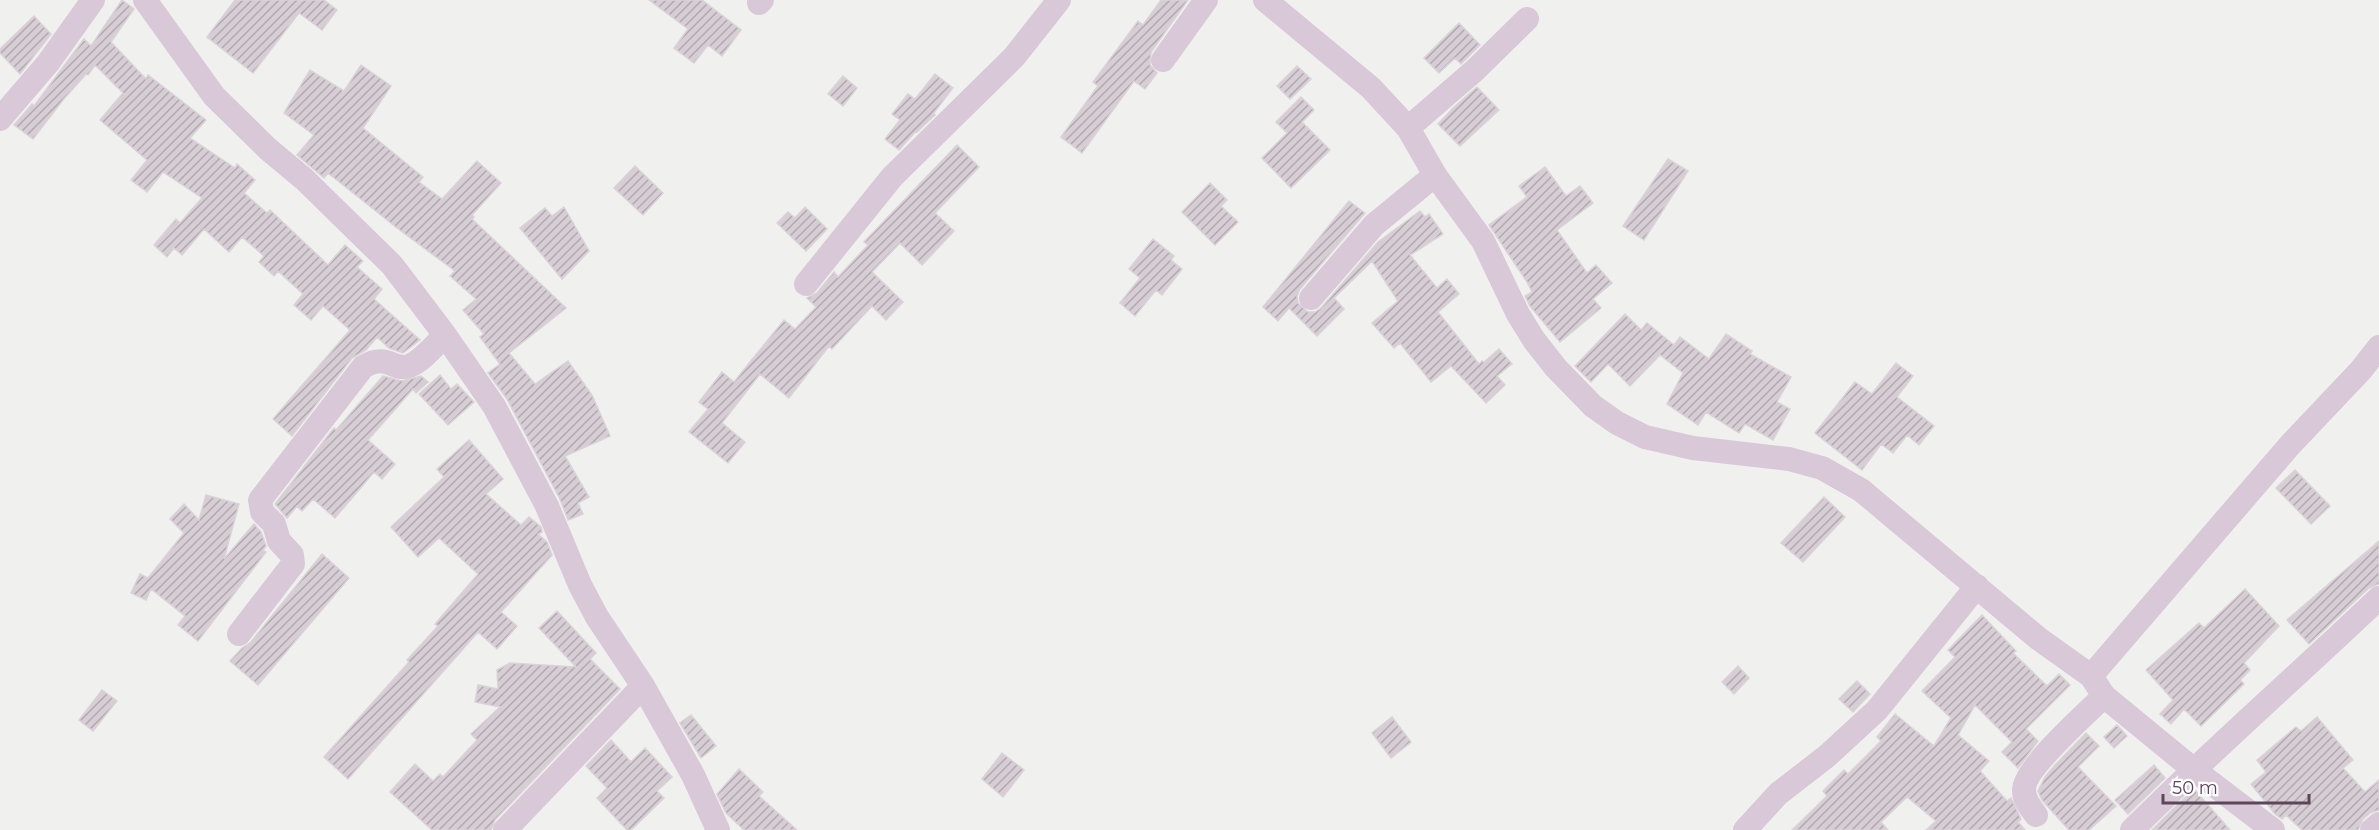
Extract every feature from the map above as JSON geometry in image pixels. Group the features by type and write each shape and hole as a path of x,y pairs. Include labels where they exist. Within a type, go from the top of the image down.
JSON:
{"street":[{"path":"0,119 48,63 93,0"},
{"path":"145,0 214,96 268,149 304,178 392,265 445,334 494,406 546,506 580,585 597,617 643,686 693,775 718,830"},
{"path":"806,284 892,177 1014,57 1059,0"},
{"path":"1162,60 1206,0"},
{"path":"1265,0 1371,88 1408,128 1435,175 1483,241 1518,314 1534,340 1556,368 1593,406 1617,423 1645,437 1693,448 1789,459 1822,468 1861,490 2193,769 2272,830"},
{"path":"1408,128 1474,71 1527,19"},
{"path":"1311,298 1374,225 1435,175"},
{"path":"239,634 293,564 292,555 279,541 274,524 262,512 260,500 363,367 374,360 386,361 401,367 409,366 445,334"},
{"path":"2036,815 2026,800 2024,788 2037,764 2290,445 2361,370 2379,347"},
{"path":"1745,830 1778,794 1835,748 1877,710 1977,586"},
{"path":"2132,830 2193,769 2379,598"},
{"path":"505,830 643,686"},
{"path":"2372,830 2379,824"}],"building":[{"path":"122,0 134,9 111,42 146,79 148,75 206,120 190,138 235,168 237,164 255,180 244,193 267,213 270,210 328,265 345,245 363,261 357,267 382,289 374,299 420,340 403,353 389,348 377,337 366,350 352,358 292,436 273,419 350,330 323,306 311,320 294,305 303,294 278,271 274,276 259,262 264,256 242,237 229,252 204,229 182,255 174,248 167,257 154,245 176,219 180,223 202,198 163,172 147,192 131,180 147,160 100,120 123,93 95,65 63,100 33,139 14,125 32,104 34,106 84,39 91,46"},
{"path":"235,0 324,0 337,10 322,30 299,13 253,73 207,37"},
{"path":"649,0 702,0 741,30 722,56 708,45 694,63 674,48 688,29"},
{"path":"1161,0 1188,0 1151,52 1150,65 1157,73 1145,89 1134,81 1082,153 1061,137 1098,86 1093,82 1138,21 1143,25"},
{"path":"34,16 51,34 20,74 0,53 0,49"},
{"path":"1459,23 1480,45 1461,64 1455,58 1439,73 1424,58"},
{"path":"361,65 391,86 363,128 423,177 419,182 442,199 477,161 501,183 472,215 474,217 472,219 566,308 509,353 535,384 568,361 592,395 610,436 565,456 589,497 578,503 583,514 568,520 560,499 507,399 488,373 500,364 480,337 484,334 463,310 476,299 450,276 455,271 328,173 324,178 297,155 314,135 284,113 310,70 344,91"},
{"path":"1297,66 1311,79 1290,99 1277,86"},
{"path":"935,74 953,88 933,114 935,115 899,150 885,139 900,120 892,114 908,94 915,99"},
{"path":"843,76 857,88 843,106 828,94"},
{"path":"1477,87 1499,110 1460,146 1438,124"},
{"path":"1301,97 1314,110 1302,122 1330,150 1291,188 1262,158 1287,133 1276,122"},
{"path":"957,145 979,167 935,213 954,231 922,265 900,243 872,272 903,302 886,320 872,306 832,349 829,346 789,398 760,374 722,423 745,442 728,463 689,432 708,409 699,402 722,372 734,382 784,320 795,329 816,307 807,298 817,293 834,272 838,277 868,245 864,242"},
{"path":"1668,159 1688,171 1644,240 1623,226"},
{"path":"635,166 663,193 643,215 614,188"},
{"path":"1545,167 1566,196 1580,186 1593,203 1557,230 1587,273 1596,265 1612,283 1593,299 1601,308 1560,342 1530,306 1525,296 1532,292 1527,282 1489,225 1527,197 1519,186"},
{"path":"1210,183 1227,200 1221,206 1238,222 1215,245 1182,212"},
{"path":"1349,201 1365,213 1300,289 1297,296 1298,303 1308,312 1315,312 1321,308 1378,242 1420,211 1425,217 1429,214 1443,234 1410,255 1437,288 1447,279 1459,294 1438,312 1479,364 1499,349 1512,364 1497,376 1505,385 1486,403 1451,366 1431,382 1400,343 1394,348 1372,323 1398,301 1372,261 1334,298 1344,309 1317,336 1289,308 1278,321 1263,307"},
{"path":"564,207 589,251 562,279 520,228 545,208 552,216"},
{"path":"805,207 827,229 806,251 777,223 788,212 795,218"},
{"path":"1153,239 1174,256 1171,260 1182,269 1162,295 1156,290 1135,316 1120,303 1140,278 1129,269"},
{"path":"1625,314 1641,330 1647,323 1674,345 1680,337 1709,359 1726,334 1752,351 1750,354 1791,377 1777,402 1790,409 1773,440 1745,424 1739,433 1706,412 1698,425 1667,404 1683,373 1660,355 1630,386 1608,364 1591,382 1575,366"},
{"path":"1896,363 1913,376 1897,397 1934,426 1919,445 1907,435 1893,453 1881,444 1862,470 1815,433 1855,382 1872,394"},
{"path":"440,375 451,389 457,384 474,402 448,425 419,394"},
{"path":"383,376 402,381 421,376 428,382 416,393 413,389 368,440 395,464 382,479 374,472 335,518 313,499 302,511 297,506 287,518 275,504 334,428 336,430"},
{"path":"469,440 503,479 486,494 521,525 529,517 541,527 542,532 538,534 547,542 552,555 501,612 517,626 497,649 478,632 348,779 324,757 409,662 407,660 438,626 435,624 478,574 439,538 418,557 391,527 444,477 437,469"},
{"path":"2295,470 2330,506 2311,524 2276,488"},
{"path":"206,495 239,504 224,559 254,524 261,532 266,546 263,550 266,552 198,641 178,625 185,616 151,589 146,600 131,593 140,574 148,578 184,533 170,519 184,504 199,520"},
{"path":"1824,497 1845,517 1803,562 1781,543"},
{"path":"2379,541 2379,584 2369,588 2309,644 2287,620"},
{"path":"322,554 349,578 258,685 230,661 250,643"},
{"path":"2245,589 2279,626 2244,663 2250,670 2240,680 2244,684 2201,726 2184,709 2171,724 2160,714 2173,700 2146,670 2199,623 2204,628"},
{"path":"557,611 596,653 590,659 620,689 495,820 491,830 432,830 390,792 415,764 433,781 440,774 443,777 477,740 471,734 500,707 475,702 478,685 498,689 497,670 510,663 576,667 539,628"},
{"path":"1982,615 2016,651 2013,653 2047,686 2059,674 2070,685 2026,729 2038,741 2018,768 2002,752 2012,742 1975,705 1958,735 1989,761 1980,771 2007,801 2011,798 2021,819 2018,822 2025,830 1926,830 1936,821 1907,797 1881,822 1888,830 1792,830 1827,796 1823,791 1844,770 1848,774 1881,741 1877,737 1895,714 1934,746 1951,718 1922,691 1955,657 1948,650"},
{"path":"1738,666 1749,678 1734,694 1722,682"},
{"path":"1857,681 1870,694 1853,712 1839,699"},
{"path":"102,690 117,701 93,731 79,720"},
{"path":"691,715 716,746 701,758 680,723"},
{"path":"1392,717 1411,742 1391,758 1372,733"},
{"path":"2317,717 2353,760 2343,768 2365,792 2379,780 2379,810 2363,819 2358,830 2302,830 2286,815 2282,819 2275,814 2251,784 2266,772 2257,760 2296,727 2301,731"},
{"path":"2117,725 2127,736 2114,748 2104,737"},
{"path":"2086,733 2099,746 2078,767 2116,806 2089,830 2069,830 2042,800 2038,791 2045,777"},
{"path":"611,740 631,762 645,748 672,777 657,791 664,798 631,830 627,830 597,798 607,788 586,766"},
{"path":"1002,753 1024,770 1003,797 982,779"},
{"path":"2154,765 2165,778 2128,814 2115,800"},
{"path":"739,769 763,792 759,796 797,830 744,830 726,813 717,794"},
{"path":"2194,789 2230,830 2152,830 2172,810"}]}
